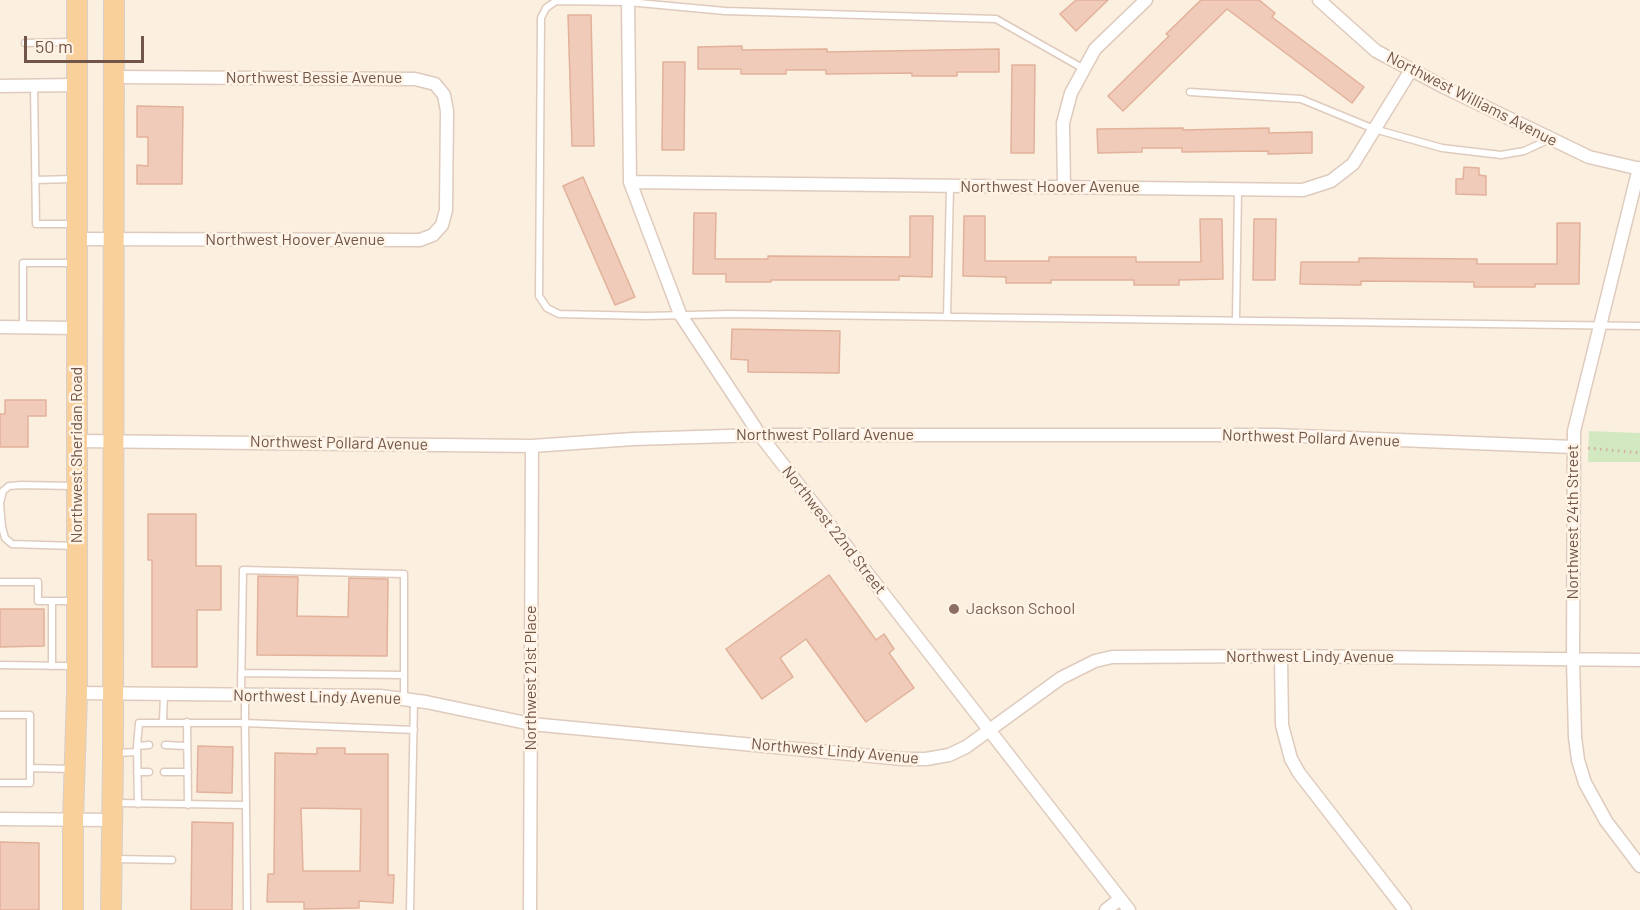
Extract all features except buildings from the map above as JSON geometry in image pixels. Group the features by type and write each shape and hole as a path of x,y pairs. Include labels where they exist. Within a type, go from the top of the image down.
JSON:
{"main road":[{"name":"Northwest Sheridan Road","path":"73,910 77,693 77,0"},
{"path":"111,910 114,0"}],"street":[{"path":"1064,187 1063,123 1071,93 1095,49 1146,0"},
{"name":"Northwest Williams Avenue","path":"1319,0 1376,51 1411,70 1589,158 1639,169"},
{"name":"Northwest 22nd Street","path":"628,1 630,182 680,314 760,435 1129,910"},
{"name":"Northwest Hoover Avenue","path":"630,182 1303,190 1331,181 1353,164 1411,70"},
{"name":"Northwest Bessie Avenue","path":"114,77 415,79 435,84 444,95 447,111 447,159"},
{"path":"0,86 77,85"},
{"name":"Northwest Hoover Avenue","path":"77,232 114,239 420,240 433,235 442,225 446,210 447,159"},
{"name":"Northwest 24th Street","path":"1639,169 1578,412 1573,447 1573,659 1575,737 1578,760 1585,783 1606,821 1640,866"},
{"path":"0,327 77,328"},
{"name":"Northwest Pollard Avenue","path":"77,441 532,446 633,439 760,435 1275,435 1573,447"},
{"name":"Northwest 21st Place","path":"530,910 532,446"},
{"path":"1281,656 1282,725 1291,759 1299,773 1405,910"},
{"name":"Northwest Lindy Avenue","path":"77,693 380,696 409,699 531,724 903,759 926,759 949,755 966,747 1060,678 1088,664 1112,657 1281,656 1640,660"},
{"path":"0,819 73,819 111,812"},
{"path":"1106,910 1120,899"}],"lane":[{"path":"1084,69 996,19 725,11 628,1 556,1 546,8 541,18 539,296 547,308 559,314 1640,326"},
{"path":"25,43 77,42"},
{"path":"34,85 36,224 77,232"},
{"path":"1190,93 1301,99 1374,129 1442,148 1501,154 1524,151 1550,139"},
{"path":"35,180 77,179"},
{"path":"947,317 950,187"},
{"path":"1236,320 1238,189"},
{"path":"23,327 23,263 77,263"},
{"path":"77,486 9,486 3,491 0,503 5,538 12,544 77,546"},
{"path":"247,910 245,723 241,673 243,570 404,574 404,675 414,730 410,910"},
{"path":"0,582 38,582 38,601 77,601"},
{"path":"52,601 52,666"},
{"path":"0,665 77,666"},
{"path":"241,673 404,675"},
{"path":"163,722 164,694"},
{"path":"0,715 30,715 30,783 0,783"},
{"path":"187,722 188,805"},
{"path":"138,804 139,723 245,723 414,730"},
{"path":"165,745 187,746"},
{"path":"113,753 149,746"},
{"path":"30,768 75,769"},
{"path":"137,772 148,772"},
{"path":"164,772 188,772"},
{"path":"111,812 138,804 246,805"},
{"path":"111,859 172,860"}],"path":[{"path":"1573,447 1640,453"}],"green space":[{"path":"1589,431 1640,433 1640,462 1588,462"}],"place":[{"name":"Jackson School","path":"954,609"}]}
